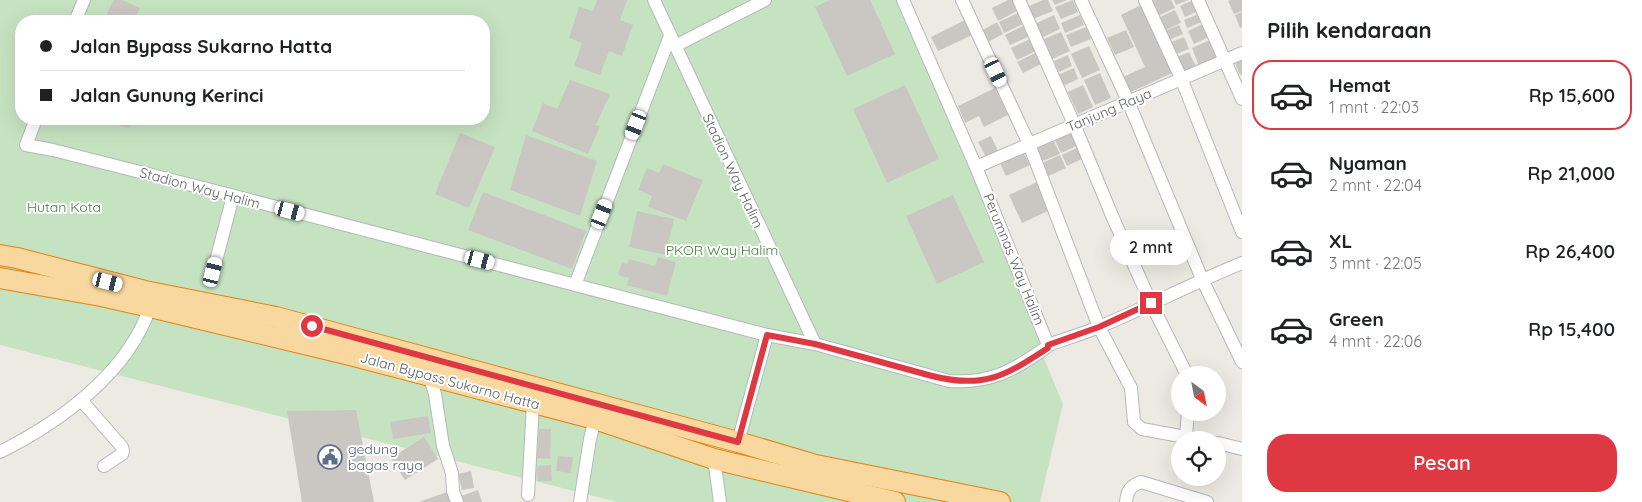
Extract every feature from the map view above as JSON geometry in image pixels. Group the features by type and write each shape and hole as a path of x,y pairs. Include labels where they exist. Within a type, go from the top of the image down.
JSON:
{"highway":[{"name":"Jalan Bypass Sukarno Hatta","path":"0,255 145,291 276,316 816,464 1000,502"},
{"name":"Jalan Bypass Sukarno Hatta","path":"0,278 150,307 429,375 595,419 714,459 895,502"}],"street":[{"path":"78,15 84,0"},
{"name":"Stadion Way Halim","path":"654,0 815,344"},
{"path":"575,285 672,41 764,0"},
{"name":"Perumnas Way Halim","path":"903,0 976,167 1048,345"},
{"path":"962,0 1029,144 1099,327 1131,388 1134,422 1142,429 1171,434"},
{"path":"1018,0 1151,303 1182,366"},
{"path":"1081,0 1128,101 1202,279 1242,362"},
{"path":"1145,0 1181,78 1242,232"},
{"path":"1198,0 1242,99"},
{"name":"Tanjung Raya","path":"976,167 1242,52"},
{"name":"Stadion Way Halim","path":"34,125 26,145 53,150 233,196 767,335 815,344"},
{"path":"211,280 233,196"},
{"path":"815,344 949,380 967,382 982,380 1006,372 1026,362 1048,348 1048,345 1099,327 1202,279 1242,263"},
{"path":"0,452 25,440 81,400 100,382 126,353 138,336 150,307"},
{"path":"738,442 767,335"},
{"path":"429,375 435,394 443,446 452,472 453,490 457,502"},
{"path":"81,400 122,447 122,454 104,466"},
{"path":"528,495 533,403"},
{"path":"580,502 595,419"},
{"path":"1226,445 1242,448"},
{"path":"714,459 720,502"},
{"path":"1126,502 1127,493 1131,486 1141,482 1207,502"}],"green space":[{"name":"PKOR Way Halim","path":"0,0 904,0 1050,331 1051,340 1040,349 1063,404 1040,502 617,502 0,345"}],"building":[{"path":"113,0 122,0 140,8 137,15 107,15"},
{"path":"597,0 627,0 620,20 633,25 622,56 609,51 600,75 574,66 582,43 569,38 579,7 593,11"},
{"path":"830,0 870,0 895,54 847,76 815,7"},
{"path":"1008,0 1014,0 1019,10 998,21 992,8"},
{"path":"1043,0 1048,0 1053,11 1033,19 1027,7"},
{"path":"1052,0 1067,0 1055,5"},
{"path":"1073,0 1078,12 1061,19 1055,7"},
{"path":"1154,0 1171,0 1175,8 1155,17 1149,2"},
{"path":"1174,0 1188,0 1176,5"},
{"path":"1193,0 1200,10 1185,17 1180,6"},
{"path":"1242,0 1242,11 1234,14 1228,1"},
{"path":"1141,5 1172,73 1131,92 1123,77 1145,67 1121,15"},
{"path":"1175,10 1181,23 1161,32 1156,19"},
{"path":"1242,12 1242,27 1240,28 1235,15"},
{"path":"1018,13 1023,24 1004,33 999,22"},
{"path":"1201,13 1204,21 1187,28 1184,20"},
{"path":"1054,15 1060,29 1041,38 1035,24"},
{"path":"1080,15 1084,25 1065,33 1061,23"},
{"path":"965,20 972,35 938,51 931,37"},
{"path":"997,22 1003,34 986,43 981,31"},
{"path":"1205,23 1211,36 1194,44 1188,31"},
{"path":"1179,25 1183,34 1166,41 1162,32"},
{"path":"1023,26 1028,37 1010,45 1005,35"},
{"path":"1086,27 1091,39 1071,47 1066,35"},
{"path":"1126,30 1134,47 1115,55 1107,38"},
{"path":"1061,32 1070,51 1052,59 1044,39"},
{"path":"1184,37 1189,49 1174,55 1169,43"},
{"path":"1030,39 1036,51 1017,60 1011,48"},
{"path":"1212,39 1220,57 1199,66 1192,48"},
{"path":"1089,46 1100,70 1082,78 1071,54"},
{"path":"1189,52 1196,66 1181,72 1175,58"},
{"path":"1035,53 1041,64 1023,73 1017,62"},
{"path":"1068,55 1072,66 1059,72 1054,61"},
{"path":"1242,56 1242,74 1240,75 1234,60"},
{"path":"1074,68 1078,79 1063,86 1058,75"},
{"path":"1100,73 1111,98 1095,105 1084,80"},
{"path":"570,80 610,94 596,125 600,126 588,154 532,131 543,103 557,109"},
{"path":"905,85 939,159 887,183 853,109"},
{"path":"1083,85 1093,107 1078,114 1068,92"},
{"path":"995,88 1008,115 984,127 979,116 965,123 958,106"},
{"path":"120,125 131,125 130,128"},
{"path":"1073,126 1081,144 1061,153 1053,136"},
{"path":"460,133 495,147 469,208 435,194"},
{"path":"526,135 597,161 580,216 510,190"},
{"path":"991,136 999,153 987,159 978,142"},
{"path":"1052,137 1060,154 1040,162 1033,146"},
{"path":"1081,146 1086,157 1067,166 1062,155"},
{"path":"1022,150 1030,165 1006,176 999,161"},
{"path":"1060,155 1066,168 1046,177 1040,164"},
{"path":"663,164 703,180 686,221 648,207 652,196 638,190 647,168 659,173"},
{"path":"1037,182 1050,210 1022,223 1009,195"},
{"path":"483,192 586,231 572,269 468,230"},
{"path":"953,195 984,262 937,284 906,216"},
{"path":"637,211 674,219 666,255 629,247"},
{"path":"658,257 676,262 667,296 627,285 629,278 618,275 622,262 627,264 629,259 655,266"},
{"name":"gedung bagas raya","path":"356,410 374,502 302,502 287,411"},
{"path":"428,416 431,433 393,439 390,422"},
{"path":"539,429 551,429 550,459 537,458"},
{"path":"424,437 438,459 405,480 391,458"},
{"path":"558,456 573,457 571,473 556,471"},
{"path":"551,465 552,481 538,481 537,466"},
{"path":"471,471 474,488 462,490 458,474"},
{"path":"478,490 482,502 463,502 461,496"},
{"path":"450,491 454,502 419,502"}],"place":[{"name":"gedung bagas raya","path":"330,457"}],"route":[{"path":"312,326 738,442 767,335 815,344 932,376 967,382 982,380 1006,372 1048,348 1048,345 1099,327 1151,303"}],"park label":[{"name":"Hutan Kota","path":"64,207"}]}
